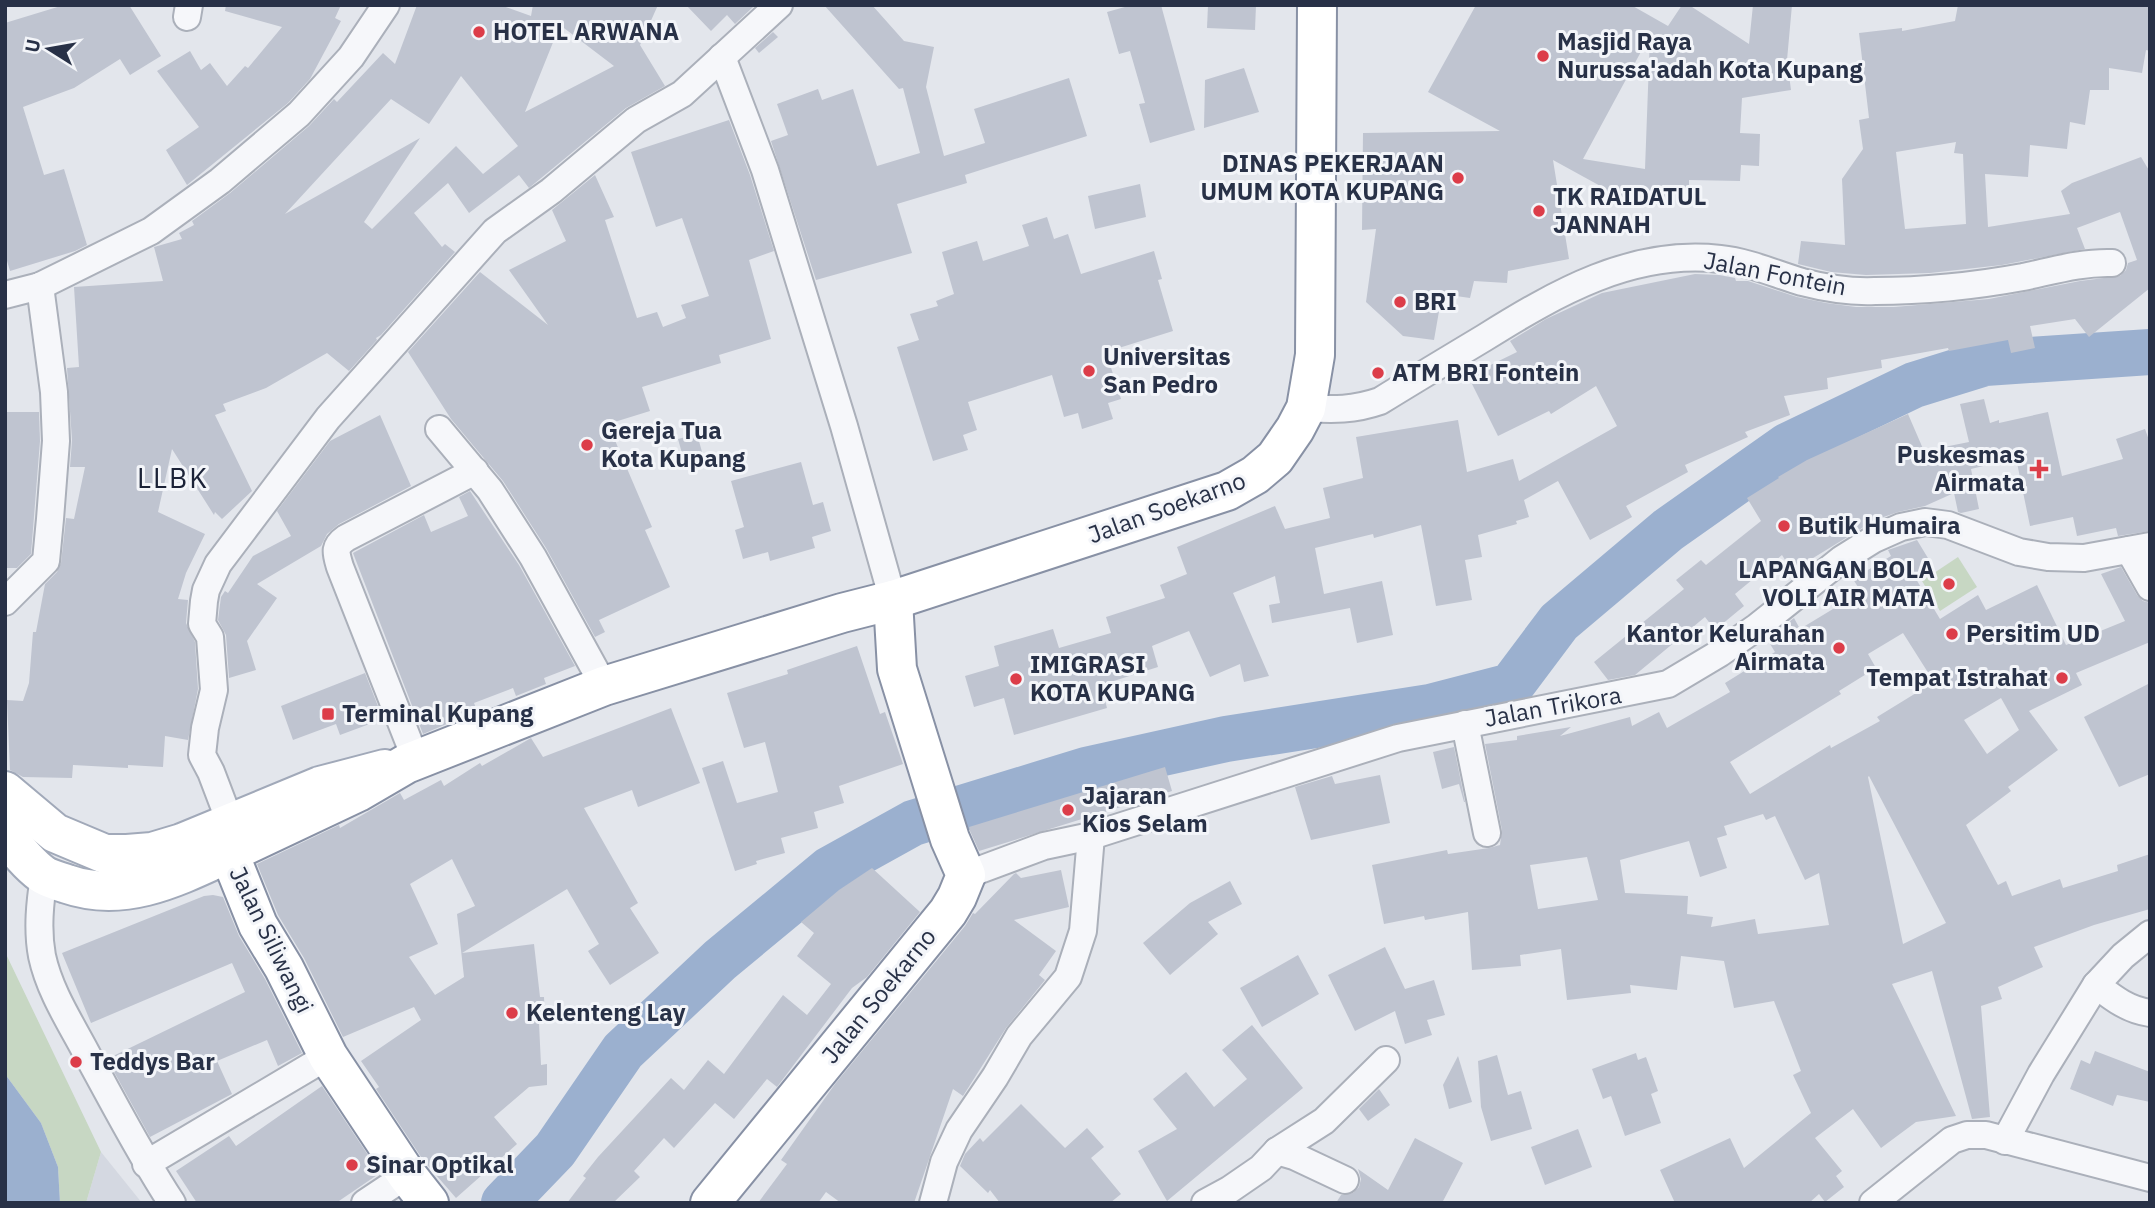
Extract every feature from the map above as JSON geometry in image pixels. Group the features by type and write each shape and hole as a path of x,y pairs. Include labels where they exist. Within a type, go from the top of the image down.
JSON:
{"main road":[{"name":"Jalan Soekarno","path":"229,837 358,792 411,762 604,686 893,600 1227,491 1255,475 1275,457 1306,408 1315,355 1317,5"},
{"path":"893,600 897,669 950,839 965,875"},
{"path":"5,791 55,833 104,855 152,852 182,844 229,837"},
{"name":"Jalan Siliwangi","path":"5,834 22,856 44,876 77,887 108,892 136,890 163,883 229,837 258,925 284,968 328,1056 418,1189"},
{"name":"Jalan Soekarno","path":"710,1203 947,912 957,897 965,875"}],"street":[{"path":"5,295 40,286 151,231 220,181 299,114 351,57 386,5"},
{"path":"229,837 211,772 202,755 214,690 210,637 202,624 206,590 218,564 328,418 495,231 551,191 636,121 681,94 779,5"},
{"path":"722,57 765,170 844,426 893,600"},
{"name":"Jalan Fontein","path":"1306,408 1340,410 1361,408 1380,401 1519,316 1573,287 1601,274 1646,261 1684,257 1721,259 1758,267 1803,282 1872,292 1966,286 2085,264 2112,263"},
{"path":"5,602 46,561 55,429 54,392 40,286"},
{"path":"439,429 475,471 533,557 604,686"},
{"path":"411,762 335,549 337,544 346,538 475,471"},
{"name":"Jalan Trikora","path":"965,875 1045,846 1091,836 1398,738 1668,684 1757,627 1842,559 1874,539 1901,527 1925,522 1948,525 2019,552 2048,557 2084,558 2139,548"},
{"path":"2139,548 2150,587"},
{"path":"1465,723 1487,833"},
{"path":"933,1203 944,1162 960,1130 1019,1036 1068,977 1083,931 1091,836"},
{"path":"44,876 39,924 42,955 52,989 146,1164 172,1203"},
{"path":"2005,1141 2096,985 2123,956 2150,934"},
{"path":"2096,985 2118,1002 2140,1012 2150,1013"},
{"path":"146,1164 328,1056"},
{"path":"1205,1203 1261,1168 1277,1151 1324,1121 1386,1060"},
{"path":"1873,1203 1952,1140 1967,1135 1986,1135 2150,1178"},
{"path":"1277,1151 1345,1180"},
{"path":"365,1203 418,1189"}],"shaded area":[{"path":"101,1152 142,1203 86,1203"}],"green space":[{"name":"LAPANGAN BOLA VOLI AIR MATA","path":"1958,557 1977,587 1940,611 1922,581"},
{"path":"5,952 101,1152 86,1203 60,1203 58,1167 41,1123 5,1074"}],"water":[{"path":"5,1074 41,1123 58,1167 60,1203 5,1203"}],"building":[{"path":"64,5 129,5 161,56 130,75 120,59 74,88 23,107 44,175 64,169 87,245 10,271 5,254 5,23"},
{"path":"226,5 341,5 335,18 341,21 310,79 288,103 187,185 166,150 199,127 157,71 190,51 201,70 210,63 227,86 245,66 248,68 282,27 225,11"},
{"path":"417,5 500,5 531,16 533,5 658,5 640,45 665,86 626,108 529,188 519,175 469,213 448,183 414,213 442,247 445,244 455,252 349,371 327,353 266,388 223,404 226,411 215,415 252,491 222,519 215,512 214,515 172,449 158,512 205,534 186,573 178,599 188,600 186,623 195,642 198,689 188,740 165,736 163,767 73,765 72,778 23,777 10,770 7,700 23,701 29,683 33,632 36,632 45,584 57,572 61,563 66,518 74,519 85,467 70,467 72,440 67,368 79,367 74,287 163,281 154,247 182,239 179,233 194,225 192,221 230,193 309,126 334,99 337,102 383,53 395,64","holes":["560,25 614,66 525,112","461,76 518,146 483,174 456,146 372,229 364,222 420,138 285,214 391,99 429,124"]},
{"path":"686,5 753,7 735,24 727,15 711,31"},
{"path":"824,5 872,5 904,41 934,47 926,87 944,156 985,143 974,109 1069,78 1087,136 965,175 967,183 897,204 912,253 816,280 771,141 788,135 777,104 818,89 822,100 853,89 877,166 920,153 903,88 899,89"},
{"path":"1132,5 1161,5 1195,130 1150,143 1139,104 1145,103 1130,51 1119,54 1107,12"},
{"path":"1208,5 1256,5 1255,30 1207,28"},
{"path":"1476,5 1631,5 1668,26 1682,5 1689,5 1749,44 1753,5 1792,5 1787,60 1791,90 1742,98 1740,133 1760,134 1759,166 1741,165 1740,181 1689,180 1689,194 1668,193 1668,204 1603,194 1604,188 1553,160 1569,259 1508,271 1507,283 1474,281 1470,298 1442,294 1434,340 1403,336 1366,302 1376,229 1362,230 1363,133 1500,131 1428,92","holes":["1650,35 1645,169 1583,159"]},
{"path":"1958,5 2150,5 2150,51 2146,50 2142,73 2109,68 2109,90 2090,90 2085,125 2070,122 2067,149 2030,145 2028,177 1985,174 1988,227 2070,214 2061,191 2072,183 2141,157 2150,172 2150,288 2089,337 2075,319 2030,326 2035,348 2011,353 2008,340 1949,351 1948,348 1881,360 1882,368 1827,378 1828,389 1784,396 1790,415 1745,432 1748,437 1685,465 1688,472 1626,506 1632,517 1590,540 1558,481 1524,500 1529,517 1516,521 1517,524 1478,535 1482,557 1465,560 1472,600 1436,606 1421,525 1374,538 1373,534 1315,548 1324,594 1382,581 1393,635 1357,643 1350,608 1272,623 1269,605 1280,603 1275,576 1233,593 1269,676 1244,682 1240,664 1210,677 1189,631 1152,646 1158,667 1101,685 1107,708 1014,735 1004,698 974,707 965,676 999,666 994,646 1053,629 1059,648 1111,633 1106,617 1165,598 1160,585 1187,574 1177,547 1275,506 1285,529 1330,518 1323,488 1363,478 1356,437 1458,420 1467,472 1513,459 1519,481 1617,426 1596,386 1551,414 1549,411 1498,436 1468,376 1517,352 1510,341 1546,319 1602,293 1695,274 1719,275 1826,303 1856,307 1894,307 1989,299 2120,276 2128,263 2137,260 2120,212 2077,228 2085,249 2002,265 1930,273 1866,275 1831,272 1798,264 1801,241 1845,245 1842,179 1863,149 1859,120 1869,118 1859,33 1902,28 1902,31 1955,21","holes":["1956,142 1954,153 1963,154 1966,224 1905,229 1896,152"]},
{"path":"773,32 778,37 759,53 755,48"},
{"path":"1244,68 1259,112 1204,128 1205,80"},
{"name":"Gereja Tua Kota Kupang","path":"729,120 774,251 749,260 771,339 719,355 721,363 642,387 650,411 608,424 652,527 645,530 670,587 599,620 605,632 595,637 546,548 503,481 451,419 408,352 480,272 548,325 509,270 566,241 552,210 595,175 614,217 605,220 637,318 657,312 663,327 686,318 681,305 709,296 682,218 656,227 631,152"},
{"path":"1140,184 1146,217 1095,229 1088,196"},
{"path":"1047,217 1054,239 1068,234 1081,274 1154,251 1162,279 1158,280 1173,331 1106,352 1121,399 1108,403 1113,419 1082,429 1078,413 1064,417 1052,375 968,402 977,430 963,435 968,450 933,461 897,347 919,340 910,314 938,306 936,301 954,294 942,252 977,241 983,261 1029,246 1022,225"},
{"path":"1984,399 1990,423 2048,412 2062,476 2123,459 2116,439 2145,429 2150,443 2150,531 2118,536 2116,528 2077,536 2073,517 2030,526 2016,458 1971,469 1979,509 1958,512 1954,493 1925,506 1875,520 1792,571 1782,555 1735,594 1744,606 1715,630 1705,617 1635,675 1608,680 1594,662 1684,589 1676,580 1701,560 1706,565 1761,521 1747,498 1778,477 1807,460 1908,414 1924,451 1969,442 1960,404"},
{"path":"5,412 39,412 40,441 31,554 17,568 5,568"},
{"path":"380,415 411,486 339,524 327,534 321,546 257,584 277,598 247,641 256,670 229,678 226,635 218,620 221,597 225,591 228,593 253,556 291,536 277,511 330,441"},
{"path":"697,434 704,459 685,464 678,439"},
{"path":"801,462 813,505 823,502 831,531 812,537 815,548 770,561 768,552 743,559 735,530 744,527 731,481"},
{"path":"470,491 519,565 575,666 544,678 546,684 516,696 513,688 474,703 476,708 448,719 449,723 423,734 353,553 424,515 431,532 468,516 459,497"},
{"path":"1917,540 1934,568 1916,579 1940,619 1978,595 1986,610 2037,585 2066,645 2125,621 2101,574 2121,567 2137,595 2150,603 2150,642 2076,673 2082,685 2029,711 2058,750 2008,787 2011,791 1966,825 1998,885 2006,881 2012,896 2060,879 2063,888 2118,871 2117,865 2150,854 2150,909 2094,925 2034,947 2043,967 1998,987 2002,999 1981,1006 1990,1117 1972,1119 1932,971 1892,984 1956,1116 1916,1122 1881,1148 1853,1109 1815,1138 1842,1171 1836,1176 1844,1187 1825,1202 1819,1194 1809,1203 1675,1203 1660,1170 1730,1138 1744,1168 1811,1113 1793,1075 1801,1071 1774,1001 1734,1008 1724,961 1681,956 1677,990 1630,985 1631,993 1567,1000 1561,949 1520,955 1521,966 1472,970 1468,912 1425,920 1424,916 1384,924 1372,865 1447,850 1448,854 1500,845 1502,830 1485,744 1517,740 1517,736 1571,727 1560,736 1630,717 1632,726 1659,712 1667,728 1730,692 1725,683 1775,652 1767,639 1794,618 1800,629 1861,592 1853,579 1891,556 1888,550","holes":["1903,633 1934,682 1877,717 1880,721 1831,748 1830,745 1750,794 1730,762 1841,694 1839,691 1876,668 1868,654","2001,698 2019,730 1987,754 1964,720","1868,777 1946,923 1903,944","1763,814 1766,820 1775,816 1805,880 1819,873 1829,925 1758,934 1755,919 1711,927 1713,917 1687,914 1688,896 1625,893 1620,860 1689,841 1700,877 1727,868 1717,838 1727,835 1724,826","1587,857 1598,900 1538,909 1530,865"]},
{"path":"857,646 880,714 885,712 903,764 839,786 844,803 814,812 818,828 781,838 785,853 756,861 757,864 735,871 702,768 723,761 737,803 778,792 765,742 744,748 727,693 788,674 787,670"},
{"name":"Terminal Kupang","path":"365,673 383,719 340,735 336,724 293,740 281,706"},
{"path":"2150,683 2150,774 2119,787 2084,717"},
{"path":"671,708 700,783 638,807 632,790 584,808 638,903 630,908 659,953 610,985 588,951 599,944 567,889 462,953 534,944 540,997 544,997 545,1023 539,1023 541,1065 547,1064 547,1085 529,1087 494,1117 517,1144 456,1198 423,1160 376,1089 379,1087 361,1061 421,1020 414,1007 343,1037 304,958 278,915 257,864 339,825 340,828 400,793 404,800 441,780 444,786 480,763 482,766 531,738 543,757","holes":["452,859 475,906 457,914 464,977 435,995 409,957 438,944 410,884"]},
{"path":"1454,747 1465,802 1459,784 1442,789 1433,752"},
{"name":"Jajaran Kios Selam","path":"1165,767 1172,791 979,851 970,831 969,827"},
{"path":"1380,775 1390,823 1311,840 1295,787 1332,776 1335,784"},
{"path":"872,868 920,912 867,977 852,988 777,1087 767,1079 734,1119 715,1103 674,1148 664,1138 634,1171 640,1177 613,1203 567,1203 598,1157 671,1078 684,1090 708,1060 724,1074 783,995 807,1015 831,984 797,956 814,933 801,922 839,890"},
{"path":"1061,870 1069,907 1014,920 1056,951 1039,975 1045,980 1006,1028 963,1096 953,1089 914,1203 841,1203 826,1192 818,1203 758,1203 787,1164 781,1160 835,1084 973,913 1016,873 1021,878"},
{"path":"1230,881 1242,904 1208,922 1218,934 1170,975 1143,943 1190,903"},
{"path":"204,896 223,897 239,936 265,979 302,1053 278,1066 267,1040 217,1061 232,1094 150,1137 107,1059 245,992 232,963 91,1023 62,953"},
{"path":"1385,947 1405,989 1434,980 1445,1015 1427,1020 1432,1035 1405,1044 1395,1011 1355,1031 1328,975"},
{"path":"1298,955 1319,994 1262,1027 1240,988"},
{"path":"1252,1025 1303,1088 1167,1201 1138,1151 1177,1129 1153,1099 1186,1072 1214,1107 1247,1079 1222,1050"},
{"path":"2095,1051 2150,1072 2150,1102 2117,1095 2113,1106 2070,1089 2081,1060 2090,1064"},
{"path":"1636,1053 1638,1060 1646,1057 1658,1091 1651,1094 1661,1123 1625,1136 1611,1096 1603,1099 1592,1069"},
{"path":"1497,1055 1508,1095 1521,1091 1532,1129 1491,1141 1481,1107 1478,1061"},
{"path":"1458,1056 1472,1102 1449,1109 1443,1085"},
{"path":"322,1086 380,1173 336,1203 197,1203 176,1171 229,1136 236,1146"},
{"path":"1379,1089 1390,1105 1368,1121 1359,1109"},
{"path":"1021,1104 1065,1148 1087,1128 1104,1147 1091,1158 1121,1194 1110,1203 1000,1203 990,1190 988,1193 960,1166 965,1154 980,1138 983,1142"},
{"path":"1578,1129 1592,1167 1545,1185 1531,1147"},
{"path":"1415,1138 1463,1163 1442,1203 1336,1203 1341,1195 1353,1193 1359,1187 1361,1179 1358,1169 1388,1190"}],"waterway":[{"path":"504,1203 555,1150 623,1051 720,960 830,869 913,823 1086,770 1226,739 1430,707 1511,686 1559,622 1668,530 1787,446 1914,385 1985,363 2150,352"}],"place":[{"name":"HOTEL ARWANA","path":"479,32"},
{"name":"Masjid Raya Nurussa'adah Kota Kupang","path":"1543,56"},
{"name":"DINAS PEKERJAAN UMUM KOTA KUPANG","path":"1458,178"},
{"name":"TK RAIDATUL JANNAH","path":"1539,211"},
{"name":"BRI","path":"1400,302"},
{"name":"Universitas San Pedro","path":"1089,371"},
{"name":"ATM BRI Fontein","path":"1378,373"},
{"name":"Gereja Tua Kota Kupang","path":"587,445"},
{"name":"Puskesmas Airmata","path":"2039,469"},
{"name":"Butik Humaira","path":"1784,526"},
{"name":"LAPANGAN BOLA VOLI AIR MATA","path":"1949,584"},
{"name":"Persitim UD","path":"1952,634"},
{"name":"Kantor Kelurahan Airmata","path":"1839,648"},
{"name":"Tempat Istrahat","path":"2062,678"},
{"name":"IMIGRASI KOTA KUPANG","path":"1016,679"},
{"name":"Terminal Kupang","path":"328,714"},
{"name":"Jajaran Kios Selam","path":"1068,810"},
{"name":"Kelenteng Lay","path":"512,1013"},
{"name":"Teddys Bar","path":"76,1062"},
{"name":"Sinar Optikal","path":"352,1165"}],"district":[{"name":"LLBK","path":"173,478"}]}
